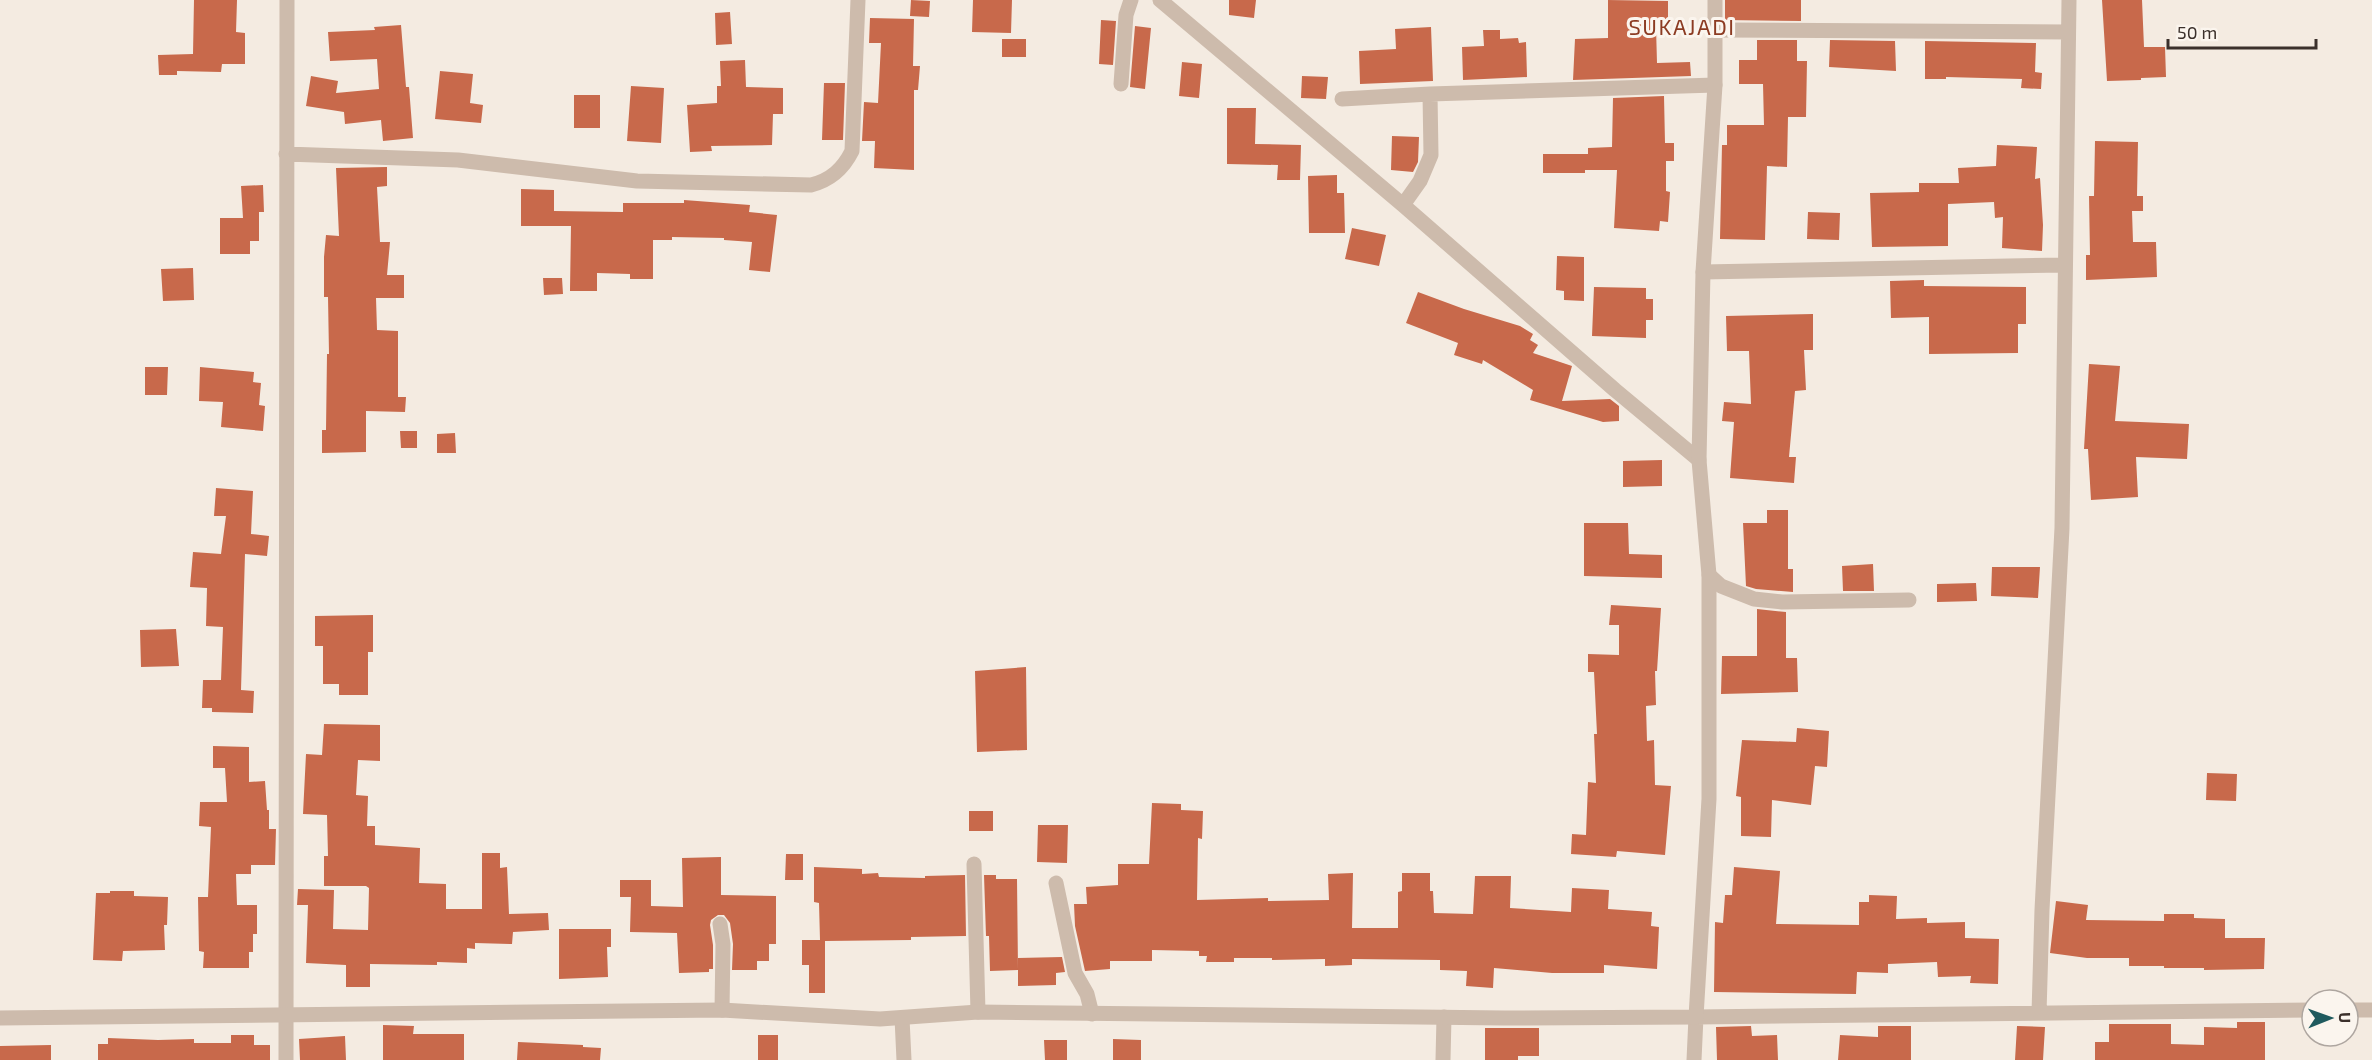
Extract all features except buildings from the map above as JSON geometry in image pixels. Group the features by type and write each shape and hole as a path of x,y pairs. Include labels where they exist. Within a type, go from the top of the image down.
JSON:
{"street":[{"path":"286,1060 287,0"},
{"path":"286,154 458,160 638,182 811,185 825,182 845,166 852,151 858,0"},
{"path":"1121,84 1126,15 1131,0"},
{"path":"1160,0 1403,205 1699,460"},
{"path":"1694,1060 1709,799 1709,575 1699,460 1703,272 1715,85 1715,0"},
{"path":"2039,1013 2042,910 2062,528 2069,0"},
{"path":"1716,30 2068,32"},
{"path":"1342,99 1715,85"},
{"path":"1403,205 1420,181 1431,155 1430,94"},
{"path":"1703,272 2064,265"},
{"path":"1709,575 1721,586 1754,599 1782,602 1909,600"},
{"path":"974,864 978,1012"},
{"path":"1056,883 1075,973 1087,994 1092,1014"},
{"path":"720,924 723,944 722,1010"},
{"path":"0,1018 722,1010 880,1019 978,1012 1696,1017 2300,1010"},
{"path":"1443,1060 1444,1017"},
{"path":"902,1018 904,1060"}],"district":[{"name":"SUKAJADI","path":"1682,26"}]}
